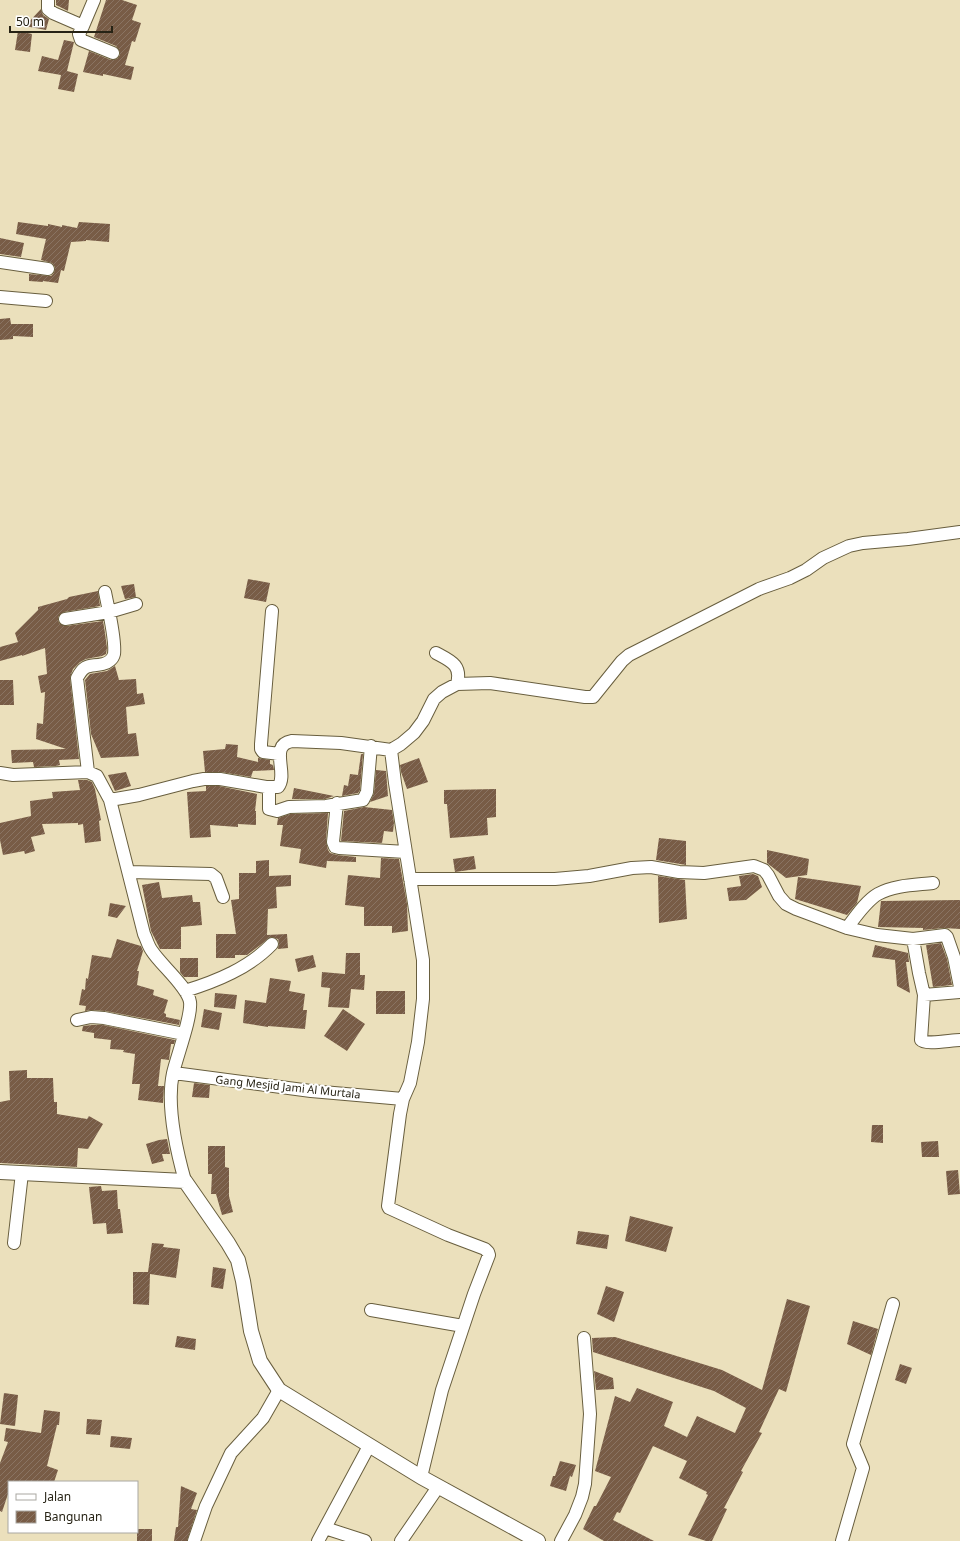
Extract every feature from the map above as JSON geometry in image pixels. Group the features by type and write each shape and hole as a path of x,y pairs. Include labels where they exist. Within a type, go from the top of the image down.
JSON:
{"street":[{"path":"48,0 48,9 52,13 83,26"},
{"path":"94,0 78,34 81,40 113,53"},
{"path":"0,262 48,269"},
{"path":"0,297 46,301"},
{"path":"110,800 139,795 204,779 220,779 269,787 278,787 281,782 280,754 283,744 292,741 341,743 391,750 414,733 423,721 434,699 442,692 457,684 490,683 593,697 622,661 629,655 759,589 790,578 806,570 830,554 849,546 863,543 960,532"},
{"path":"88,772 78,678 81,670 88,666 104,664 114,655 106,592"},
{"path":"66,619 109,612 136,604"},
{"path":"272,611 261,748 263,752 280,754"},
{"path":"436,653 455,665 459,673 457,684"},
{"path":"269,787 269,809 277,811 289,807 326,806 337,803 363,800 367,792 371,746"},
{"path":"391,750 423,960 424,999 410,1083 403,1099 400,1114 388,1206 389,1208 448,1235 485,1249 489,1255 463,1326 442,1390 421,1477"},
{"path":"0,773 88,772 97,776 110,800 144,934 151,951 185,991 190,1001 184,1034 174,1073 171,1098 180,1160 186,1182 238,1260 258,1355 269,1376 279,1390 369,1446 438,1487 538,1541"},
{"path":"337,803 333,842 335,847 406,852"},
{"path":"410,879 555,879 590,876 632,868 651,867 679,872 704,873 754,866 764,870 779,896 786,904 847,928 877,935 913,939 941,934 947,937 954,957 960,988"},
{"path":"129,872 211,874 216,878 223,897"},
{"path":"847,928 871,899 879,893 933,883"},
{"path":"913,939 924,995 922,1042 929,1043 947,1040 960,1040"},
{"path":"185,991 210,983 246,965 262,954 272,944"},
{"path":"924,995 960,992"},
{"path":"77,1020 91,1017 104,1018 184,1034"},
{"name":"Gang Mesjid Jami Al Murtala","path":"174,1073 311,1091 403,1099"},
{"path":"0,1172 186,1182"},
{"path":"14,1243 22,1173"},
{"path":"842,1541 863,1468 861,1460 853,1444 893,1304"},
{"path":"371,1310 463,1326"},
{"path":"561,1541 575,1515 585,1484 590,1414 584,1338"},
{"path":"194,1541 206,1506 231,1453 263,1418 279,1390"},
{"path":"318,1541 369,1446"},
{"path":"401,1541 438,1487"},
{"path":"325,1528 365,1541"}],"building":[{"path":"56,0 69,0 68,11 56,5"},
{"path":"106,0 122,0 137,5 132,20 141,23 135,42 132,41 125,65 134,67 131,80 103,74 103,76 83,72 89,51 111,60 117,59 120,55 120,52 116,46 94,37"},
{"path":"41,9 43,15 49,19 46,30 25,26"},
{"path":"18,31 32,34 30,52 15,50"},
{"path":"64,40 74,42 67,71 78,74 74,92 58,89 61,75 38,71 42,56 58,60"},
{"path":"18,222 48,226 48,224 62,227 62,225 77,228 79,222 110,224 109,242 86,240 71,242 64,271 61,270 58,283 29,281 29,274 51,276 54,273 55,267 52,263 41,260 46,239 16,234"},
{"path":"0,238 24,243 21,257 0,254"},
{"path":"10,318 11,324 33,324 33,337 13,336 13,339 0,340 0,319"},
{"path":"248,579 270,583 266,602 244,598"},
{"path":"134,584 136,597 125,599 121,586"},
{"path":"98,591 100,606 64,612 58,617 59,623 66,626 103,621 105,633 107,648 106,654 80,662 73,669 70,678 79,759 59,760 60,765 56,766 34,767 33,762 12,763 11,750 66,749 36,739 37,723 43,724 45,692 41,693 38,676 47,674 45,648 22,656 0,661 0,647 18,642 15,633 38,610 38,607 67,599 69,597"},
{"path":"115,666 119,680 136,679 137,694 143,693 145,704 126,707 128,734 136,733 139,756 101,758 91,734 85,680 90,674 107,671"},
{"path":"0,680 13,680 14,705 0,705"},
{"path":"226,744 238,745 237,757 258,762 258,758 270,760 270,764 273,765 274,770 253,771 251,777 221,772 205,772 203,751 225,749"},
{"path":"361,754 363,754 360,790 358,793 342,796 344,785 348,786 350,774 358,775"},
{"path":"419,758 428,782 407,789 400,765"},
{"path":"376,770 386,771 388,796 370,802 374,793"},
{"path":"126,772 131,786 115,791 108,775"},
{"path":"78,780 87,780 92,782 95,789 101,820 99,821 101,841 85,843 83,824 42,824 45,834 31,837 35,851 25,854 24,851 3,855 0,840 0,823 31,816 30,801 53,798 52,792 80,790"},
{"path":"206,786 219,786 257,794 255,811 256,825 238,824 238,827 210,825 211,837 190,838 187,792 206,791"},
{"path":"294,788 334,796 325,799 292,799"},
{"path":"496,789 496,817 487,818 488,835 450,838 447,804 444,804 444,790"},
{"path":"364,807 392,810 394,823 393,832 384,831 382,843 341,841 344,811"},
{"path":"328,813 326,841 328,850 330,853 337,855 356,857 356,862 327,861 326,868 299,863 301,849 280,846 283,825 277,825 278,818 290,814"},
{"path":"659,838 686,841 686,865 656,860"},
{"path":"767,850 809,859 807,875 786,878 767,863"},
{"path":"474,856 476,869 455,872 453,859"},
{"path":"381,858 399,859 407,904 408,931 392,933 392,926 364,926 364,907 345,905 348,875 380,878"},
{"path":"269,860 269,876 291,875 291,886 276,887 277,908 268,909 267,935 287,934 288,948 278,949 278,939 271,937 247,955 235,955 235,958 216,958 216,934 236,934 231,900 239,899 239,873 256,873 256,861"},
{"path":"753,874 758,876 762,887 746,900 729,901 727,888 741,886 739,876"},
{"path":"658,876 685,880 687,919 659,923"},
{"path":"798,877 861,886 857,903 847,915 795,899"},
{"path":"159,882 162,898 192,895 193,902 200,902 202,925 181,927 181,949 160,949 151,931 142,885"},
{"path":"960,900 960,929 944,928 923,930 923,928 878,927 881,901"},
{"path":"110,903 126,906 117,918 108,916"},
{"path":"117,939 141,946 143,951 137,971 139,971 137,985 154,990 153,995 168,1000 164,1013 166,1014 166,1017 180,1020 179,1025 105,1011 85,1011 86,1006 79,1005 82,989 85,990 86,978 88,979 92,955 111,958"},
{"path":"941,943 947,959 952,985 933,987 926,945"},
{"path":"875,945 908,953 909,962 906,962 910,993 897,986 895,960 872,957"},
{"path":"346,953 360,953 360,975 365,975 364,990 351,989 349,1008 328,1007 330,988 321,987 322,972 345,974"},
{"path":"313,955 316,967 298,972 295,959"},
{"path":"180,958 198,958 198,977 184,977 180,972"},
{"path":"270,978 291,981 289,991 305,994 303,1010 307,1010 305,1029 268,1027 243,1023 245,1000 266,1003"},
{"path":"376,991 405,991 405,1014 376,1014"},
{"path":"215,993 237,995 235,1009 214,1007"},
{"path":"204,1009 222,1013 219,1030 201,1027"},
{"path":"343,1009 365,1024 347,1051 324,1036"},
{"path":"103,1025 175,1040 174,1044 171,1044 169,1060 161,1059 158,1086 164,1086 163,1103 138,1100 140,1084 132,1084 135,1054 123,1052 124,1050 110,1049 111,1040 94,1038 94,1033 82,1031 83,1026"},
{"path":"27,1070 27,1078 53,1078 54,1102 57,1102 57,1114 87,1119 89,1116 103,1124 88,1149 78,1148 77,1167 0,1163 0,1102 10,1100 9,1071"},
{"path":"194,1083 210,1085 209,1098 192,1097"},
{"path":"872,1125 883,1125 883,1143 871,1142"},
{"path":"167,1139 170,1154 162,1154 164,1161 152,1164 146,1144"},
{"path":"938,1141 939,1157 922,1157 921,1142"},
{"path":"208,1146 225,1146 225,1167 229,1168 229,1196 233,1212 222,1215 216,1194 211,1194 212,1174 208,1174"},
{"path":"958,1170 960,1194 948,1195 946,1171"},
{"path":"101,1186 102,1191 117,1190 118,1209 120,1209 123,1233 107,1234 106,1223 93,1224 89,1187"},
{"path":"630,1216 673,1227 666,1252 625,1241"},
{"path":"578,1231 609,1235 607,1249 576,1244"},
{"path":"152,1243 164,1244 163,1247 180,1249 176,1278 150,1274 149,1305 133,1304 133,1272 148,1272"},
{"path":"213,1267 226,1269 223,1289 211,1287"},
{"path":"606,1286 624,1292 614,1322 597,1314"},
{"path":"787,1299 810,1306 786,1392 779,1389 759,1432 762,1433 741,1471 743,1472 724,1508 727,1509 712,1541 706,1541 688,1535 708,1495 706,1494 707,1492 679,1478 687,1461 653,1446 620,1513 617,1512 613,1520 654,1541 604,1541 583,1529 594,1506 596,1506 611,1477 595,1471 615,1396 630,1402 637,1388 673,1402 664,1426 687,1437 697,1416 735,1433 746,1408 714,1391 593,1352 592,1338 615,1337 722,1370 762,1390"},
{"path":"853,1321 878,1329 871,1355 847,1344"},
{"path":"177,1336 196,1339 195,1350 175,1347"},
{"path":"900,1364 912,1368 906,1384 895,1380"},
{"path":"594,1371 613,1378 614,1389 596,1390"},
{"path":"4,1393 18,1395 15,1426 0,1424"},
{"path":"44,1410 60,1412 59,1425 57,1425 47,1466 58,1470 54,1481 8,1481 8,1494 2,1512 0,1511 0,1463 8,1442 4,1441 6,1428 41,1433"},
{"path":"87,1419 102,1420 100,1435 86,1434"},
{"path":"111,1436 132,1438 130,1449 110,1447"},
{"path":"560,1461 576,1465 572,1477 570,1476 566,1491 550,1486"},
{"path":"181,1486 197,1493 191,1509 197,1510 187,1541 174,1541 176,1527 178,1527"},
{"path":"138,1529 152,1529 152,1541 137,1541"}]}
